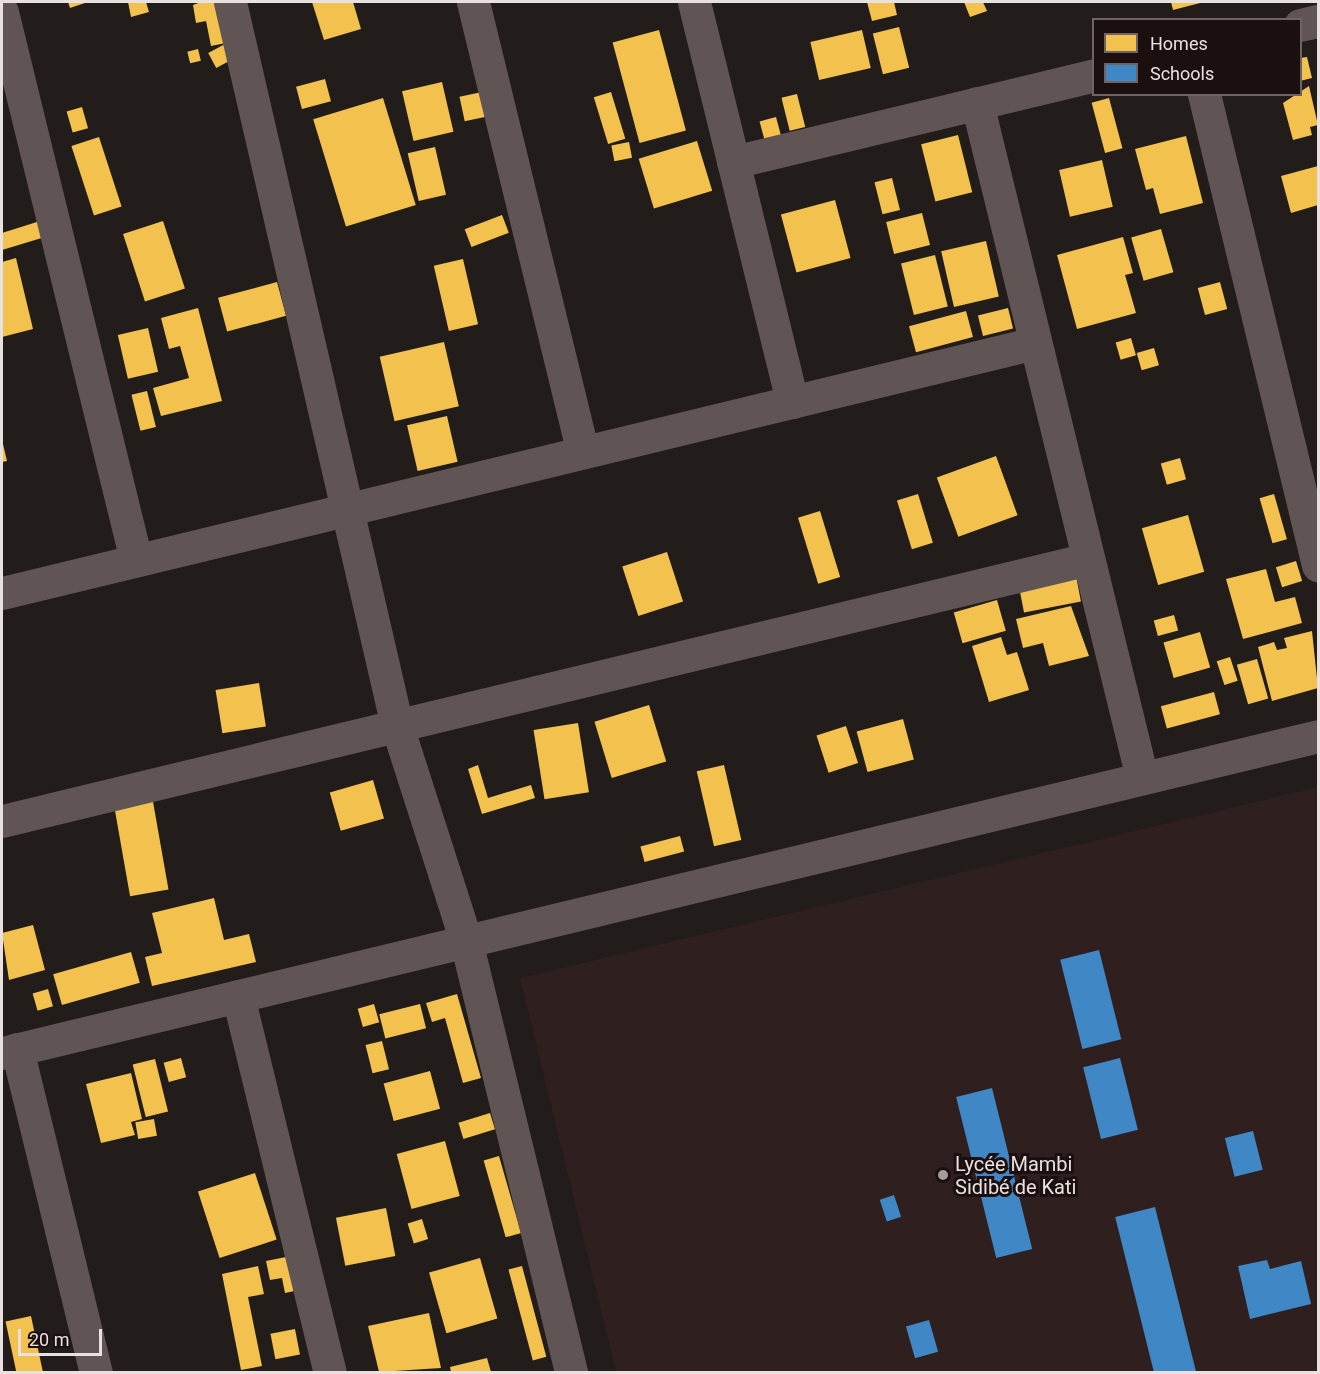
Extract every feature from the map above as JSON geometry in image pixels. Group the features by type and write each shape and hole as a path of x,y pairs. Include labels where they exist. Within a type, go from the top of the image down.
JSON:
{"street":[{"path":"230,2 345,510 397,726 464,941 571,1372"},
{"path":"473,2 583,452"},
{"path":"694,2 792,402"},
{"path":"2,12 136,560"},
{"path":"1302,25 1318,21"},
{"path":"733,162 1092,75"},
{"path":"1204,96 1318,565"},
{"path":"977,103 1142,778"},
{"path":"2,593 1035,343"},
{"path":"2,821 1088,559"},
{"path":"96,1372 9,1051 1318,736"},
{"path":"238,996 330,1372"}],"shaded area":[{"name":"Lycée Mambi Sidibé de Kati","path":"1318,787 1318,1372 616,1372 520,978"}],"building: Homes":[{"path":"68,2 88,2 70,8"},
{"path":"128,2 146,2 149,12 131,17"},
{"path":"201,2 217,2 226,43 211,46 206,21 196,23 193,5"},
{"path":"312,2 353,2 361,29 324,40"},
{"path":"867,2 894,2 897,15 872,21"},
{"path":"964,2 983,2 987,11 970,17"},
{"path":"1171,2 1204,2 1173,10"},
{"path":"899,27 909,68 883,74 873,34"},
{"path":"659,30 686,130 640,143 613,42"},
{"path":"862,30 871,68 819,80 810,42"},
{"path":"225,44 233,59 216,68 208,53"},
{"path":"198,49 201,61 190,63 187,52"},
{"path":"1307,57 1312,78 1302,80 1302,58"},
{"path":"325,79 331,101 302,109 296,87"},
{"path":"442,82 453,132 414,141 402,91"},
{"path":"1309,86 1318,125 1310,127 1312,135 1293,140 1283,103 1294,96 1302,96 1302,91"},
{"path":"482,92 487,116 465,121 460,97"},
{"path":"611,92 625,139 608,144 594,97"},
{"path":"797,94 805,127 790,131 781,98"},
{"path":"383,98 416,205 346,226 313,119"},
{"path":"1109,98 1122,148 1105,153 1092,103"},
{"path":"82,107 88,128 73,133 67,111"},
{"path":"776,117 781,136 765,141 760,121"},
{"path":"958,135 972,192 935,201 921,144"},
{"path":"1186,136 1203,203 1160,214 1153,188 1146,190 1135,149"},
{"path":"99,137 122,206 94,215 71,146"},
{"path":"697,141 712,191 654,209 639,159"},
{"path":"629,142 632,158 614,161 611,145"},
{"path":"435,147 446,195 419,201 408,153"},
{"path":"1102,160 1113,207 1070,217 1059,170"},
{"path":"1318,166 1318,205 1291,213 1281,176"},
{"path":"892,178 900,210 883,214 875,182"},
{"path":"835,200 851,258 796,272 781,214"},
{"path":"922,213 930,245 894,254 886,222"},
{"path":"502,215 509,233 471,247 465,229"},
{"path":"40,221 45,237 2,250 2,233"},
{"path":"163,221 185,289 145,302 123,234"},
{"path":"1161,229 1173,272 1144,281 1131,238"},
{"path":"1123,237 1133,273 1125,275 1136,313 1077,329 1057,255"},
{"path":"986,241 999,297 954,307 941,251"},
{"path":"935,255 948,306 914,315 901,263"},
{"path":"16,258 33,329 2,337 2,262"},
{"path":"463,259 478,324 449,331 434,266"},
{"path":"277,282 286,316 227,332 218,298"},
{"path":"1220,282 1227,309 1205,315 1198,288"},
{"path":"198,308 222,401 161,416 153,388 189,378 180,346 169,349 161,318"},
{"path":"1008,308 1013,328 983,336 978,315"},
{"path":"966,311 973,337 916,352 909,326"},
{"path":"148,328 158,372 128,379 118,335"},
{"path":"1131,338 1136,355 1121,360 1116,342"},
{"path":"444,342 459,406 395,421 380,357"},
{"path":"1154,348 1159,365 1142,370 1137,353"},
{"path":"147,391 156,427 140,431 131,395"},
{"path":"447,416 458,462 418,471 407,425"},
{"path":"2,440 7,461 2,462"},
{"path":"996,456 1018,515 958,537 937,478"},
{"path":"1180,458 1186,479 1167,485 1161,464"},
{"path":"918,494 933,543 912,549 897,500"},
{"path":"1274,494 1287,539 1273,543 1260,498"},
{"path":"820,511 840,577 818,584 798,518"},
{"path":"1188,515 1204,572 1158,585 1142,528"},
{"path":"667,552 683,601 638,616 622,567"},
{"path":"1296,561 1302,581 1282,587 1276,567"},
{"path":"1266,569 1275,602 1295,597 1302,623 1243,639 1226,579"},
{"path":"1076,576 1081,602 1024,613 1019,587"},
{"path":"997,600 1006,631 963,643 954,612"},
{"path":"1071,606 1089,656 1049,666 1043,643 1023,648 1016,619"},
{"path":"1174,615 1178,630 1158,636 1154,620"},
{"path":"1312,631 1318,688 1272,701 1258,647 1274,642 1277,650 1287,648 1284,638"},
{"path":"1200,632 1210,668 1174,678 1163,642"},
{"path":"1001,637 1007,655 1017,652 1029,690 989,702 972,646"},
{"path":"1230,657 1238,681 1224,685 1217,661"},
{"path":"1257,659 1268,698 1248,704 1237,665"},
{"path":"259,683 266,726 222,733 216,690"},
{"path":"1214,692 1220,714 1167,728 1161,706"},
{"path":"649,705 666,761 612,778 594,722"},
{"path":"903,719 914,760 868,772 857,731"},
{"path":"578,723 589,792 545,799 534,730"},
{"path":"846,726 858,763 829,773 817,736"},
{"path":"478,765 488,798 531,785 535,798 482,814 468,769"},
{"path":"724,765 741,840 714,846 697,771"},
{"path":"373,780 384,818 341,831 330,792"},
{"path":"152,796 168,890 130,896 114,803"},
{"path":"680,836 684,851 645,862 640,847"},
{"path":"214,898 224,940 249,934 256,962 152,986 145,957 162,953 152,913"},
{"path":"33,925 45,970 9,980 2,933"},
{"path":"131,952 140,983 62,1005 53,974"},
{"path":"48,989 53,1006 38,1011 33,993"},
{"path":"457,994 481,1078 463,1083 445,1018 432,1022 426,1003"},
{"path":"374,1004 379,1022 363,1027 358,1009"},
{"path":"420,1004 426,1028 385,1038 379,1014"},
{"path":"382,1041 389,1069 373,1073 366,1045"},
{"path":"181,1058 186,1077 169,1082 164,1063"},
{"path":"155,1059 168,1111 146,1117 133,1065"},
{"path":"430,1071 440,1109 394,1121 384,1083"},
{"path":"131,1073 142,1119 131,1122 135,1135 101,1143 86,1084"},
{"path":"490,1113 495,1129 463,1139 458,1123"},
{"path":"154,1119 157,1136 138,1139 135,1122"},
{"path":"445,1141 460,1196 411,1209 397,1154"},
{"path":"499,1156 521,1233 506,1237 484,1160"},
{"path":"255,1173 277,1240 220,1258 198,1192"},
{"path":"386,1208 395,1256 345,1266 336,1218"},
{"path":"422,1219 428,1239 414,1243 408,1223"},
{"path":"291,1256 299,1290 285,1293 282,1278 270,1280 266,1261"},
{"path":"480,1258 497,1319 446,1333 429,1273"},
{"path":"258,1266 264,1294 248,1297 262,1366 241,1370 222,1274"},
{"path":"522,1266 546,1357 533,1360 508,1270"},
{"path":"429,1313 441,1368 379,1372 368,1326"},
{"path":"31,1316 43,1372 16,1372 6,1321"},
{"path":"295,1329 300,1355 275,1359 270,1334"},
{"path":"487,1358 491,1372 451,1372 450,1367"}],"building: Schools":[{"path":"1099,950 1121,1039 1082,1049 1060,960"},
{"path":"1120,1058 1138,1130 1101,1139 1083,1067"},
{"path":"992,1088 1032,1249 996,1258 956,1097"},
{"path":"1253,1131 1263,1170 1235,1177 1225,1138"},
{"path":"894,1195 901,1217 887,1222 880,1200"},
{"path":"1155,1207 1196,1372 1154,1372 1115,1217"},
{"path":"1267,1260 1270,1269 1301,1261 1311,1304 1250,1319 1238,1266"},
{"path":"929,1320 938,1352 915,1358 906,1327"}],"place":[{"name":"Lycée Mambi Sidibé de Kati","path":"943,1175"}]}
